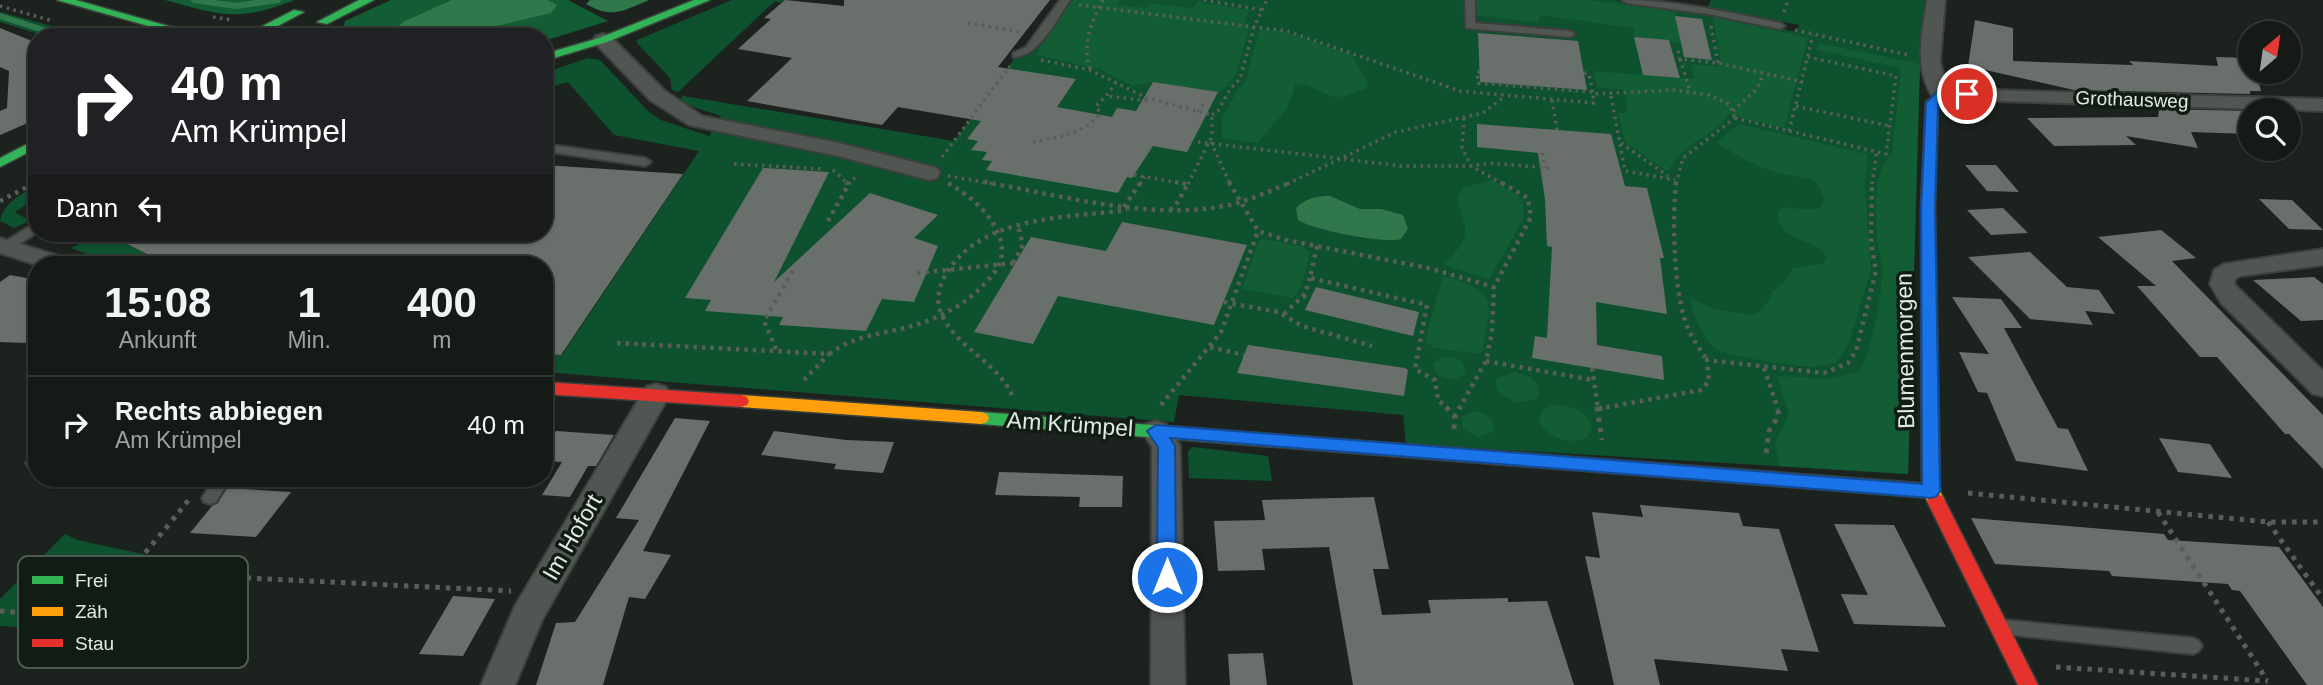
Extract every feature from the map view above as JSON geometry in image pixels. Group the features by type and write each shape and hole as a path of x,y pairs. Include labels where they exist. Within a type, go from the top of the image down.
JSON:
{"main road":[{"path":"63,0 167,28"},
{"path":"318,24 368,0"},
{"path":"553,55 603,40 704,0"},
{"path":"265,28 317,4"},
{"name":"Blumenmorgen","path":"1941,95 1932,103 1928,208 1931,491 2028,685"},
{"path":"0,163 28,149"},
{"name":"Am Krümpel","path":"553,388 1012,419 1931,491"}],"street":[{"path":"1936,0 1931,60 1933,85 1941,95"},
{"path":"603,40 678,114 695,121 929,173"},
{"name":"Grothausweg","path":"1941,95 2323,105"},
{"path":"3,246 35,256"},
{"path":"2323,257 2233,269 2223,276 2222,285 2323,387"},
{"name":"Im Hofort","path":"498,685 540,592 656,394"},
{"path":"1156,431 1166,446 1168,685"}],"lane":[{"path":"1470,0 1470,26 1570,34"},
{"path":"1628,0 1708,11 1780,26"},
{"path":"1017,55 1030,49 1063,2"},
{"path":"553,148 645,162"},
{"path":"3,246 28,231"},
{"path":"204,493 211,487"},
{"path":"1999,626 2193,646"}],"path":[{"path":"1090,70 1084,57 1084,48 1103,0"},
{"path":"1204,0 1263,10"},
{"path":"1106,96 1158,102 1212,115 1218,111 1230,89 1240,79 1254,27 1267,0"},
{"path":"1063,2 1287,31 1460,91 1594,103 1589,74 1584,73"},
{"path":"1708,11 1718,62"},
{"path":"968,23 1040,35"},
{"path":"1780,26 1931,60"},
{"path":"1789,131 1813,35"},
{"path":"1678,51 1689,88"},
{"path":"929,173 1017,55 1090,70 1158,102"},
{"path":"1735,118 1886,153 1896,76 1808,57"},
{"path":"1680,59 1718,62 1803,82"},
{"path":"1480,72 1477,72 1478,83 1611,96 1668,88 1689,88 1729,104 1735,118"},
{"path":"1733,111 1756,90 1764,74"},
{"path":"1033,142 1087,126 1098,117 1096,106 1116,82"},
{"path":"929,173 1134,208 1169,211 1239,202 1310,174 1339,157 1396,132 1483,113 1505,96"},
{"path":"1611,96 1625,171 1672,178"},
{"path":"1552,100 1557,130"},
{"path":"1198,112 1205,101"},
{"path":"1796,106 1889,126"},
{"path":"1169,211 1176,205 1211,142 1216,125 1212,115"},
{"path":"1452,454 1455,416 1486,361 1492,332 1494,287 1531,217 1528,198 1471,166 1462,148 1464,118"},
{"path":"1598,410 1701,390 1709,381 1707,360 1689,332 1683,315 1672,178 1681,159 1735,118"},
{"path":"1198,142 1402,166 1471,166 1490,163 1547,168 1542,153"},
{"path":"1211,142 1222,171 1258,231 1286,240 1428,268 1494,287"},
{"path":"1620,142 1672,178"},
{"path":"1707,360 1810,373 1834,371 1848,363 1856,351 1876,271 1871,242 1871,188 1877,151"},
{"path":"828,221 848,184 875,159"},
{"path":"734,164 834,170 848,184"},
{"path":"617,343 661,347 776,349 829,354 840,345 912,327 942,316 982,288 1002,261 1003,243 990,217 971,197 929,173"},
{"path":"1134,175 1186,184"},
{"path":"1124,207 1144,177"},
{"path":"0,201 28,187"},
{"path":"1012,419 1016,410 1012,391 1000,374 957,334 942,316 939,300 945,272 967,248 998,231 1134,208"},
{"path":"917,273 945,272 1002,261 1014,263 1023,245 1018,226"},
{"path":"1156,431 1154,416 1165,398 1222,332 1258,231"},
{"path":"1284,314 1303,296 1317,246"},
{"path":"776,349 764,321 794,269"},
{"path":"1310,278 1427,305 1415,369 1435,380 1438,400 1455,416"},
{"path":"1303,296 1311,298"},
{"path":"1224,302 1284,314 1302,326 1371,346"},
{"path":"1416,323 1422,325"},
{"path":"1210,347 1244,355"},
{"path":"1486,361 1594,380"},
{"path":"1592,368 1606,465"},
{"path":"1764,369 1779,415 1769,431 1766,449"},
{"path":"1931,491 2014,496 2268,522 2323,522"},
{"path":"140,556 204,493"},
{"path":"2017,664 2268,681 2158,512"},
{"path":"2268,522 2323,599"},
{"path":"248,578 540,592"},
{"path":"0,611 18,612"}],"shaded area":[{"path":"165,0 295,0 258,12 230,14"},
{"path":"391,0 568,0 608,21 553,38 553,28 343,28 345,21"},
{"path":"452,0 547,0 557,5 551,13 488,28 396,28 405,21"},
{"path":"590,0 649,0 618,12 611,12 586,4"},
{"path":"732,0 785,0 781,3 775,1 678,92 672,90 670,78 637,40"},
{"path":"1065,0 1614,0 1702,12 1797,32 1799,25 1708,7 1711,0 1926,0 1920,64 1908,474 1406,444 1403,415 1179,395 1174,422 553,373 553,354 562,355 699,151 614,135 568,82 553,86 553,70 588,58 600,60 649,112 661,120 709,136 721,116 678,102 683,96 954,141 1017,55 1030,49"},
{"path":"1073,0 1120,0 1118,5 1146,8 1150,3 1193,8 1200,0 1204,3 1250,10 1245,20 1249,29 1236,74 1222,91 1218,92 1153,82 1132,86 1102,70 1037,55 1038,49"},
{"path":"1473,0 1588,0 1675,11 1681,43 1635,37 1633,28 1540,15 1539,23 1474,15"},
{"path":"0,12 60,28 28,28 28,31 0,22"},
{"path":"1713,17 1808,38 1784,128 1728,114 1722,123 1690,146 1669,170 1665,170 1625,142 1618,113 1628,113 1624,90 1597,87 1594,71 1694,79 1691,64 1722,67"},
{"path":"1259,30 1286,32 1352,55 1368,83 1365,89 1338,97 1307,86 1295,85 1287,109 1257,143 1222,138 1222,119 1236,92 1246,81"},
{"path":"1820,43 1920,64 1908,474 1779,466 1775,443 1789,415 1777,376 1830,379 1860,371 1872,337 1881,287 1882,266 1876,228 1878,181 1881,170 1892,154 1901,68 1816,50"},
{"path":"1740,124 1867,154 1865,188 1871,270 1849,343 1836,363 1800,366 1726,353 1713,346 1696,320 1690,298 1714,309 1750,315 1760,311 1793,268 1823,264 1827,258 1815,246 1786,232 1777,219 1778,212 1784,207 1807,210 1820,208 1824,200 1817,182 1765,169 1716,142"},
{"path":"1492,180 1523,199 1524,218 1489,279 1444,265 1460,246 1465,234 1457,197 1464,187"},
{"path":"28,191 28,203 15,212 28,222 14,228 0,221 5,209"},
{"path":"1330,196 1360,209 1381,209 1403,215 1408,229 1401,239 1380,240 1333,232 1298,220 1296,208 1304,202"},
{"path":"1259,240 1303,247 1310,252 1301,288 1293,298 1242,289"},
{"path":"83,242 123,242 151,256 92,256 71,248"},
{"path":"1443,276 1474,287 1487,299 1488,318 1483,350 1479,354 1434,348 1425,341"},
{"path":"1441,357 1462,361 1466,373 1454,380 1437,375 1432,364"},
{"path":"1515,372 1529,376 1538,385 1539,395 1536,399 1516,403 1498,392 1495,382 1498,378"},
{"path":"1553,405 1571,407 1582,412 1592,426 1588,437 1566,440 1546,432 1539,418 1543,411"},
{"path":"1474,411 1486,414 1495,425 1493,432 1479,437 1463,429 1461,417"},
{"path":"1193,447 1268,456 1272,481 1189,478 1188,451"},
{"path":"65,534 77,540 152,556 43,556"},
{"path":"18,581 18,627 0,626 0,599"}],"building":[{"path":"785,0 844,6 844,0 1050,0 998,67 1076,79 1057,107 1112,117 1117,108 1136,111 1153,82 1218,92 1187,152 1153,146 1132,178 1127,177 1118,193 986,170 992,161 982,160 987,152 971,150 978,141 967,139 981,121 898,107 882,125 747,101 792,58 738,49 771,19 764,18"},
{"path":"1675,16 1702,19 1712,60 1684,57"},
{"path":"1975,20 2013,28 2013,61 2133,65 2129,61 2218,66 2216,57 2238,58 2238,84 2259,84 2261,91 2250,91 2250,94 2074,90 1968,66"},
{"path":"0,28 28,39 28,123 0,135 0,111 7,108 9,71 0,67"},
{"path":"1478,33 1578,41 1587,90 1480,82"},
{"path":"1634,37 1669,40 1680,78 1643,75"},
{"path":"2159,109 2238,111 2238,134 2191,132 2198,148 2126,136 2136,145 2054,146 2027,118 2158,117"},
{"path":"1477,124 1611,134 1625,186 1647,188 1664,258 1660,258 1667,314 1596,302 1597,345 1662,356 1664,380 1532,358 1535,336 1547,338 1552,247 1547,246 1545,199 1538,153 1477,147"},
{"path":"1965,165 1996,165 2019,192 1987,191"},
{"path":"553,166 683,174 561,355 553,355 553,256 151,256 123,242 553,242"},
{"path":"763,168 829,172 774,282 870,193 938,215 914,238 938,246 914,302 882,299 866,331 779,325 783,317 705,311 711,300 685,298"},
{"path":"2259,199 2292,200 2323,230 2289,229"},
{"path":"2003,208 2028,233 1991,235 1967,210"},
{"path":"1122,222 1247,245 1214,325 1058,296 1033,344 974,332 1031,237 1106,251"},
{"path":"2161,230 2196,258 2172,261 2323,415 2323,469 2289,434 2285,434 2217,357 2200,357 2137,286 2156,286 2098,237"},
{"path":"2030,252 2067,287 2099,290 2115,314 2085,311 2093,325 2030,319 1968,257"},
{"path":"10,275 28,278 27,343 0,342 0,282"},
{"path":"2314,277 2323,284 2323,320 2301,321 2253,280"},
{"path":"1316,287 1419,312 1413,336 1305,310"},
{"path":"1952,297 2001,299 2022,328 2004,328 2058,428 2068,429 2088,471 2016,461 1987,393 1978,392 1959,352 1989,354"},
{"path":"1248,345 1405,368 1408,370 1404,396 1237,373"},
{"path":"675,418 710,421 643,551 671,555 645,599 629,597 603,685 536,685 556,623 575,622 639,520 616,518"},
{"path":"556,431 614,435 596,466 588,466 570,497 542,495 547,487 553,487 553,477 562,462 553,462 553,436"},
{"path":"774,431 846,440 894,442 883,473 834,469 836,464 761,455"},
{"path":"2159,438 2210,444 2232,478 2178,472"},
{"path":"999,472 1123,476 1122,507 1079,507 1080,497 995,495"},
{"path":"227,488 291,492 256,537 190,533 212,506 218,503"},
{"path":"1374,497 1389,569 1373,569 1382,615 1431,613 1428,600 1508,598 1508,602 1547,601 1574,685 1353,685 1329,547 1262,549 1265,570 1218,571 1214,521 1265,520 1262,500"},
{"path":"1640,505 1739,513 1743,526 1779,529 1819,652 1781,649 1788,671 1654,659 1660,685 1614,685 1585,556 1600,558 1592,512 1643,517"},
{"path":"1971,518 2164,534 2168,540 2279,547 2323,607 2323,685 2307,685 2240,591 2232,590 2228,584 2112,576 2109,571 1995,564"},
{"path":"1834,524 1894,525 1946,627 1854,624 1841,594 1868,595"},
{"path":"453,596 495,599 463,656 419,654"},
{"path":"1263,653 1267,685 1230,685 1228,654"}],"waterway":[{"path":"194,0 236,6 278,0"},
{"path":"0,16 37,28"}],"traffic: fast":[{"path":"63,0 167,28"},
{"path":"323,22 368,0"},
{"path":"553,55 603,40 704,0"},
{"path":"265,28 298,12"},
{"path":"0,163 28,148"},
{"path":"981,418 1931,491"}],"traffic: slow":[{"path":"1936,501 1931,491 1928,208 1932,102 1941,95"},
{"path":"741,401 981,418"}],"traffic: jam":[{"path":"553,389 741,401"},
{"path":"1936,501 2028,685"}],"route":[{"path":"1167,577 1166,446 1156,431 1931,491 1928,208 1932,103 1941,95 1967,94"}]}
